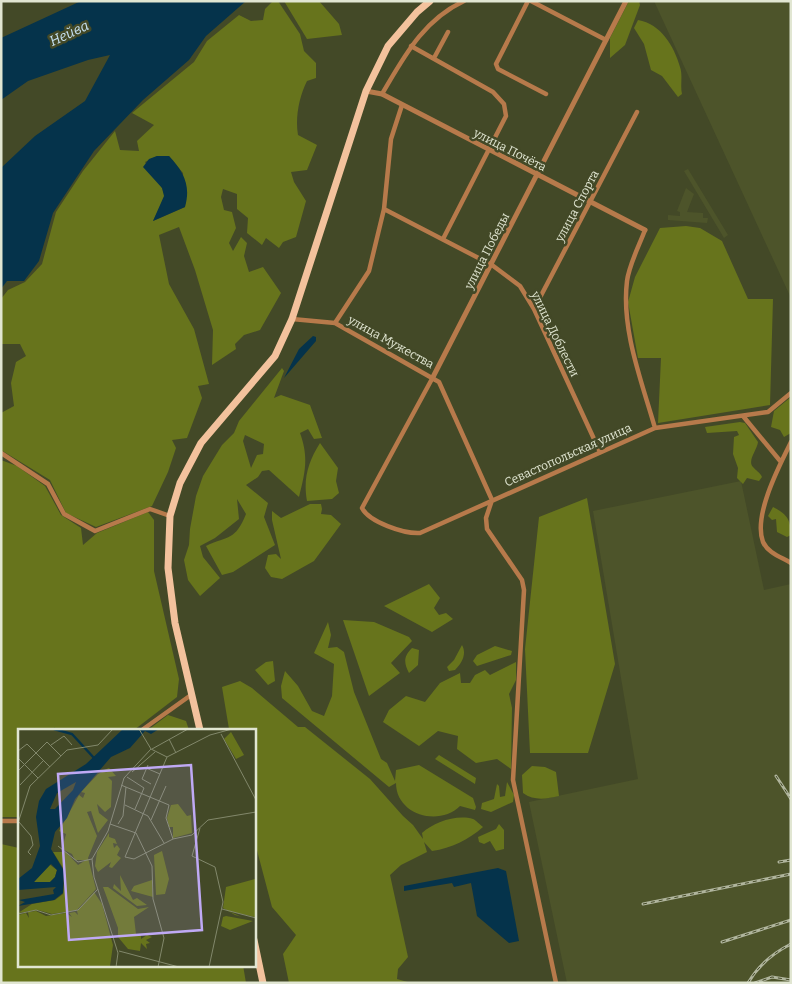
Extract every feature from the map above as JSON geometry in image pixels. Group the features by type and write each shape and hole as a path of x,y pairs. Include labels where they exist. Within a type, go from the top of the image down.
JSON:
{"main road":[{"path":"200,729 175,623 168,568 170,516 180,483 201,443 275,356 292,319 366,90 388,46 417,12 430,1"},
{"path":"255,944 264,983"}],"street":[{"path":"382,94 411,46 432,22 464,1"},
{"path":"546,94 498,69 496,64 529,1 606,40"},
{"name":"улица Победы","path":"362,508 492,265 626,1"},
{"path":"434,58 448,32"},
{"path":"411,46 493,92 504,104 506,116 443,239"},
{"name":"улица Почёта","path":"366,90 382,94 645,230"},
{"path":"335,323 369,271 384,209 391,139 402,105"},
{"name":"улица Спорта","path":"534,309 637,112"},
{"name":"улица Доблести","path":"384,209 492,265 520,286 534,309 600,452"},
{"path":"645,230 627,279 626,304 636,361 655,428"},
{"name":"улица Мужества","path":"292,319 335,323 439,382 492,500"},
{"name":"Севастопольская улица","path":"362,508 366,516 406,533 420,533 655,428 768,412 791,393"},
{"path":"743,416 780,462"},
{"path":"791,442 780,462 769,492 761,525 763,542 770,551 791,563"},
{"path":"1,453 48,484 64,514 95,531 150,509 170,516"},
{"path":"492,500 486,518 487,529 522,580 524,599 513,780 556,983"},
{"path":"143,729 191,696"},
{"path":"1,821 18,821"}],"shaded area":[{"path":"654,1 791,1 791,298"},
{"path":"688,169 728,235 724,238 684,171"},
{"path":"686,188 694,194 687,212 703,213 703,218 708,218 707,223 668,220 668,215 680,216 680,212 677,211"},
{"path":"741,481 764,590 791,584 791,983 567,983 529,802 638,779 593,511"}],"green space":[{"path":"273,1 278,1 300,34 304,51 316,63 316,78 307,81 297,115 298,135 317,145 307,170 291,172 294,182 306,201 296,237 283,242 279,248 266,238 262,245 247,233 248,218 237,209 237,194 223,189 221,197 224,210 232,212 236,228 229,243 233,251 241,237 247,243 244,256 249,272 263,267 281,293 260,330 244,335 235,344 236,349 212,365 213,330 195,270 179,227 159,235 169,284 194,329 209,384 198,386 202,398 187,438 172,440 176,448 168,472 152,506 96,527 66,513 50,480 1,450 1,413 14,406 11,383 16,362 26,356 20,344 1,344 1,299 8,290 25,282 42,264 56,212 83,171 115,131 120,150 139,151 137,141 154,125 132,113 194,62 207,41 239,15 251,21 263,20 265,9","holes":["157,156 169,156 183,173 185,207 153,221 165,196 145,162"]},
{"path":"284,1 319,1 339,24 342,35 307,39"},
{"path":"629,1 639,1 640,5 625,45 610,58 610,38"},
{"path":"638,20 646,22 660,31 674,51 681,73 682,94 678,97 662,76 651,70 644,44 634,28"},
{"path":"686,226 700,228 722,241 748,299 773,299 770,405 658,423 661,358 638,358 628,302 635,277 660,228"},
{"path":"282,368 284,371 274,398 281,395 310,405 322,438 314,439 308,429 300,433 303,442 305,465 299,497 269,470 262,471 258,477 246,485 268,503 264,517 275,545 233,572 222,575 206,546 235,533 242,523 246,514 237,499 239,519 215,538 200,546 203,557 220,578 200,596 188,580 184,560 189,545 196,496 203,476 222,445 234,433 239,421","holes":["245,435 264,444 263,454 257,455 251,468 243,441"]},
{"path":"791,397 791,433 784,437 780,430 771,427 774,411"},
{"path":"745,423 758,442 751,465 762,477 759,481 747,478 743,484 737,478 738,468 733,454 734,437 739,435 737,431 707,433 705,427"},
{"path":"320,443 338,468 336,481 339,493 332,499 307,501 306,478 312,457"},
{"path":"1,460 17,466 45,486 61,515 81,528 83,545 97,533 148,512 154,520 154,571 179,679 177,697 135,729 18,729 18,817 1,817"},
{"path":"587,498 615,664 588,753 530,753 525,649 539,517"},
{"path":"310,504 321,504 321,514 331,515 341,524 314,561 282,579 271,577 265,568 268,555 276,554 281,559 272,520 272,511 281,518"},
{"path":"773,507 782,512 787,518 791,535 787,537 777,532 776,519 772,520 768,516"},
{"path":"429,584 440,598 434,608 439,615 446,613 453,619 432,632 384,606"},
{"path":"343,620 374,622 409,637 412,641 391,663 400,673 369,696"},
{"path":"328,622 331,635 328,648 337,647 344,652 354,692 381,759 387,763 395,781 396,770 419,765 473,798 475,810 460,806 441,816 431,816 411,810 403,803 398,794 396,783 389,787 282,698 281,686 285,671 298,686 312,711 324,716 332,696 334,664 314,653"},
{"path":"462,645 464,655 462,661 455,670 449,671 447,667 454,660"},
{"path":"495,646 512,651 511,655 477,666 473,661 477,655"},
{"path":"412,648 419,650 418,665 409,673 405,660"},
{"path":"273,661 275,681 268,685 255,670 266,662"},
{"path":"516,662 516,680 509,694 512,708 511,769 497,759 476,763 457,749 458,736 438,731 419,746 383,722 389,710 406,696 425,702 440,683 460,673 461,683 470,683 475,675 485,670 490,675"},
{"path":"240,681 252,688 298,727 305,727 370,779 413,825 423,839 422,833 427,829 439,822 453,818 473,819 483,827 459,843 439,850 432,851 424,842 427,852 401,865 390,875 408,957 398,969 397,979 411,983 289,983 283,954 296,935 272,907 255,843 255,729 229,729 222,687"},
{"path":"168,715 186,721 189,729 149,729"},
{"path":"439,755 476,778 475,784 435,759"},
{"path":"532,766 545,767 556,772 559,796 536,798 523,793 522,775"},
{"path":"507,782 514,795 513,802 491,812 481,809 482,803 494,799 497,784 500,797 505,796"},
{"path":"499,824 504,830 504,849 496,851 490,841 484,844 479,842 478,837 496,829"},
{"path":"1,844 18,848 18,966 243,966 246,983 1,983"}],"water":[{"name":"Нейва","path":"81,1 246,1 206,36 189,60 143,100 94,151 53,213 39,261 24,281 7,281 1,289 1,168 35,136 85,101 110,55 88,60 28,81 1,100 1,38"},
{"path":"157,156 169,156 174,162 185,180 187,199 185,207 153,221 164,196 162,188 143,167 149,159"},
{"path":"313,336 316,337 316,341 284,378 299,349"},
{"path":"498,868 506,871 519,941 509,943 477,916 471,883 454,887 452,883 404,891 404,886"}],"railway":[{"path":"776,776 791,799"},
{"path":"779,862 791,860"},
{"path":"643,904 791,874"},
{"path":"722,942 791,920"},
{"path":"748,983 766,960 791,944"},
{"path":"755,983 772,977 791,980"}]}
